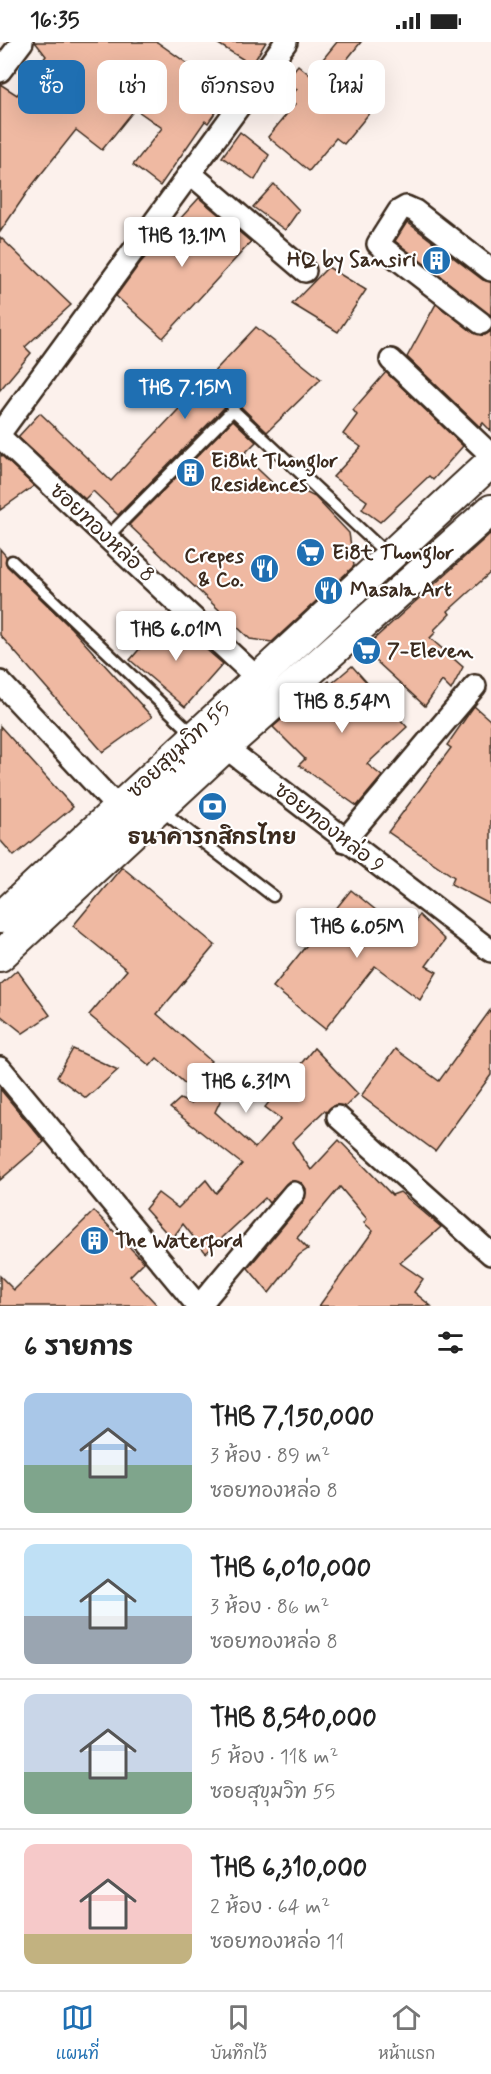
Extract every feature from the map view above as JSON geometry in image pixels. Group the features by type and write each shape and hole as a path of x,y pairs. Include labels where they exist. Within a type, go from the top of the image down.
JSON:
{"main road":[{"name":"ซอยสุขุมวิท 55","path":"0,918 491,462"},
{"path":"457,492 488,517"},
{"name":"ซอยสุขุมวิท 55","path":"0,956 278,699 488,517"},
{"path":"257,678 278,699"},
{"path":"200,730 225,747"}],"street":[{"path":"0,70 22,42"},
{"path":"0,435 286,42"},
{"path":"190,173 305,271"},
{"path":"481,323 378,244 399,211 406,207 415,211 491,270"},
{"path":"391,360 491,455"},
{"name":"ซอยทองหล่อ 8","path":"0,435 257,678"},
{"path":"0,682 117,807"},
{"path":"344,841 475,686"},
{"name":"ซอยทองหล่อ 9","path":"225,747 344,841 491,951"},
{"path":"0,1068 30,1114 198,1306 294,1193"},
{"path":"338,1117 491,1254"}],"lane":[{"path":"107,537 233,410 389,556"},
{"path":"12,561 200,730"},
{"path":"159,808 273,896"}],"building":[{"path":"35,42 157,42 182,60 179,60 179,114 214,114 208,123 205,121 160,186 133,165 162,128 142,114 167,114 167,60 97,60 97,114 131,114 102,150 76,130 30,188 0,232 0,84 18,94 18,114 85,114 85,60 43,60 46,56"},
{"path":"215,42 266,42 255,60 244,60"},
{"path":"337,42 361,42 346,60 322,60"},
{"path":"298,65 308,73 308,114 369,114 344,144 336,138 309,171 268,137 287,114 296,114 296,68"},
{"path":"240,132 269,155 255,180 222,157"},
{"path":"274,184 299,210 285,230 253,207"},
{"path":"199,198 251,242 163,338 116,296 140,263"},
{"path":"407,222 483,280 491,282 491,316 395,241"},
{"path":"0,237 71,305 25,347 31,353 0,390"},
{"path":"328,267 366,290 338,332 292,304"},
{"path":"436,304 474,333 485,335 491,331 491,431 483,423 480,427 407,357"},
{"path":"256,327 321,379 267,432 238,404 228,404 118,515 93,491 85,499 18,437 40,413 111,481"},
{"path":"386,372 463,446 433,480 429,476 380,522 362,509 367,501 333,477 361,447 343,434 357,415 353,410"},
{"path":"233,420 256,442 243,455 280,490 305,492 315,497 349,533 354,566 272,642 250,639 129,525"},
{"path":"0,456 34,486 0,510"},
{"path":"491,533 491,572 448,611 450,614 434,630 436,632 430,638 463,667 451,690 442,681 425,706 363,649"},
{"path":"0,549 6,556 7,566 71,628 152,717 103,752 0,635"},
{"path":"168,616 223,664 185,707 130,660"},
{"path":"352,666 407,727 367,764 382,776 357,806 299,765 305,759 273,727 304,700 329,681 331,684"},
{"path":"474,706 491,721 491,905 451,884 454,877 388,832 451,748 447,745"},
{"path":"0,726 73,807 14,856 0,840"},
{"path":"122,867 215,945 157,1014 211,1061 202,1070 222,1097 215,1112 255,1148 281,1119 265,1107 314,1048 358,1094 345,1107 335,1105 326,1112 324,1111 292,1142 311,1170 339,1140 392,1195 400,1192 441,1227 400,1263 423,1279 414,1292 431,1306 319,1306 373,1231 364,1223 367,1219 340,1187 297,1238 308,1249 299,1255 269,1293 248,1268 304,1201 306,1189 302,1183 289,1181 269,1203 265,1198 206,1253 183,1224 172,1239 145,1209 158,1193 178,1208 206,1180 216,1193 242,1164 170,1108 180,1099 191,1104 193,1102 185,1095 192,1090 157,1058 150,1066 89,1015 127,970 73,926"},
{"path":"351,890 408,936 419,915 445,940 426,966 437,972 420,1000 375,966 325,1029 273,987"},
{"path":"17,970 50,1015 23,1033 0,1015 0,985"},
{"path":"491,1009 491,1075 435,1151 361,1096 395,1049 439,1081"},
{"path":"73,1049 118,1070 86,1098 57,1077"},
{"path":"0,1089 44,1142 0,1180"},
{"name":"The Waterford","path":"94,1211 144,1262 130,1276 158,1306 0,1306 0,1276 14,1290"}],"place":[{"name":"HQ by Sansiri","path":"437,260"},
{"name":"Ei8ht Thonglor Residences","path":"190,473"},
{"name":"Ei8t Thonglor","path":"311,553"},
{"name":"Crepes & Co.","path":"265,568"},
{"name":"Masala Art","path":"329,590"},
{"name":"7-Eleven","path":"366,651"},
{"name":"ธนาคารกสิกรไทย","path":"212,807"},
{"name":"The Waterford","path":"94,1241"}]}
